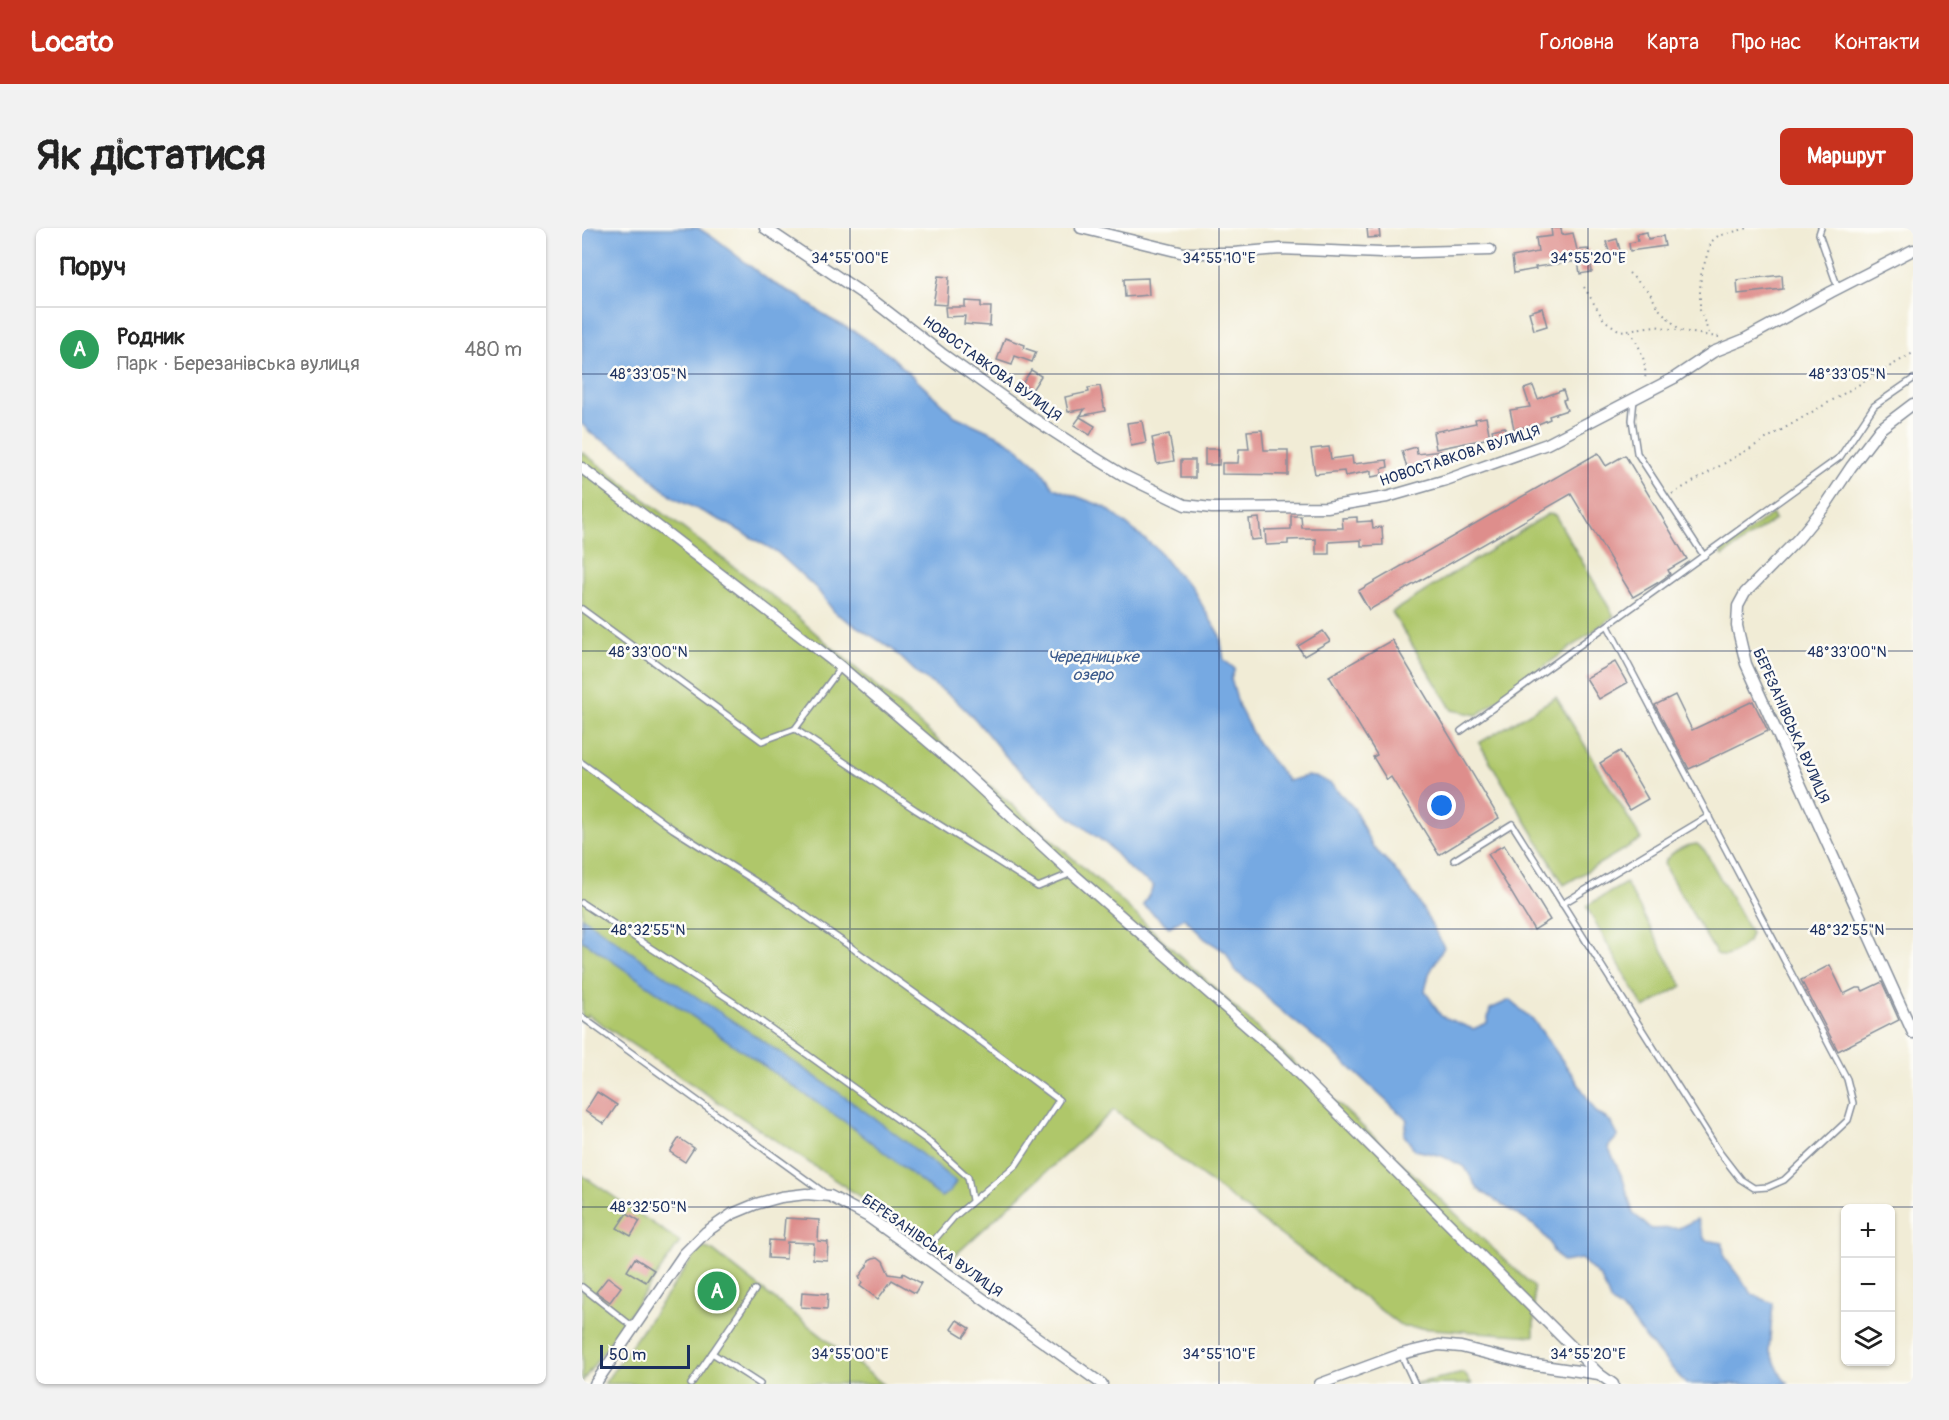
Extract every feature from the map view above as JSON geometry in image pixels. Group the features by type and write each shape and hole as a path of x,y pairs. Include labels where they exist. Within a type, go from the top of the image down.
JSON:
{"street":[{"name":"НОВОСТАВКОВА ВУЛИЦЯ","path":"765,228 875,302 941,353 1034,419 1123,475 1185,506 1212,508 1346,505 1387,497 1446,480 1547,444 1674,378 1713,352 1743,340 1913,250"},
{"path":"1081,228 1184,253 1234,253 1280,249 1381,253 1490,250"},
{"name":"БЕРЕЗАНІВСЬКА ВУЛИЦЯ","path":"1913,404 1880,429 1825,506 1798,539 1744,593 1738,606 1737,626 1746,664 1913,1033"},
{"path":"582,468 841,667 958,767 1072,873 1281,1056 1599,1374 1613,1384"},
{"name":"БЕРЕЗАНІВСЬКА ВУЛИЦЯ","path":"595,1384 684,1254 706,1232 732,1214 756,1204 781,1197 806,1194 830,1196 867,1216 1102,1384"},
{"path":"1320,1384 1401,1354 1438,1345 1461,1347 1529,1364 1599,1374"}],"lane":[{"path":"1821,228 1819,234 1838,288"},
{"path":"1461,731 1840,457 1874,406 1913,379"},
{"path":"1637,397 1632,420 1637,453 1704,556"},
{"path":"582,609 762,741 795,729 841,667"},
{"path":"1454,860 1512,824 1720,1153 1740,1179 1754,1188 1768,1187 1784,1180 1848,1120 1853,1103 1847,1079 1608,626"},
{"path":"795,729 916,810 1038,886 1072,873"},
{"path":"582,763 673,829 766,888 848,945 1059,1100 1016,1165 954,1217 922,1254"},
{"path":"1562,904 1709,816"},
{"path":"582,903 738,1005 928,1141 968,1177 972,1200"},
{"path":"582,1017 830,1196"},
{"path":"582,1287 634,1328"},
{"path":"691,1384 755,1290"},
{"path":"712,1353 760,1384"},
{"path":"1401,1354 1416,1384"}],"path":[{"path":"1710,336 1700,310 1701,275 1710,242 1718,236 1748,228"},
{"path":"1629,273 1650,293 1658,308 1681,331"},
{"path":"1584,287 1604,320 1620,331 1655,326 1721,337"},
{"path":"1629,331 1641,349 1646,369 1637,397"},
{"path":"1666,497 1913,353"}],"green space":[{"path":"582,452 779,601 1118,898 1534,1287 1534,1336 1403,1327 1114,1110 952,1258 588,1015 582,1021"},
{"path":"1548,514 1555,515 1614,616 1477,715 1452,710 1392,612"},
{"path":"1772,514 1775,519 1723,556 1720,552"},
{"path":"1556,697 1641,839 1564,885 1479,743"},
{"path":"1697,844 1705,851 1751,933 1748,942 1728,955 1716,953 1664,863 1678,850"},
{"path":"1626,883 1682,986 1644,1008 1586,906"},
{"path":"582,1175 680,1242 582,1382"},
{"path":"701,1246 713,1251 883,1384 604,1384"},
{"path":"1464,1373 1472,1384 1413,1384"}],"water":[{"name":"Чередницьке озеро","path":"582,228 698,228 771,282 798,296 830,319 857,333 891,356 955,416 1014,445 1039,467 1054,488 1105,507 1157,549 1176,573 1191,586 1220,636 1224,660 1235,669 1231,679 1239,707 1257,742 1288,781 1307,776 1320,778 1331,784 1354,808 1372,846 1392,866 1416,897 1444,947 1429,974 1425,991 1441,1016 1473,1029 1487,1023 1490,1009 1510,1000 1535,1022 1596,1112 1610,1121 1618,1136 1608,1147 1623,1179 1633,1213 1651,1229 1679,1228 1697,1219 1705,1240 1723,1243 1724,1257 1753,1295 1773,1303 1769,1350 1782,1377 1788,1384 1686,1384 1630,1317 1611,1302 1601,1278 1581,1259 1563,1262 1553,1251 1549,1241 1535,1226 1478,1189 1465,1167 1442,1156 1415,1150 1404,1135 1407,1120 1333,1052 1273,1004 1260,989 1235,971 1226,952 1205,939 1184,918 1169,927 1143,905 1154,886 1130,870 1109,846 1063,812 1009,760 975,719 951,696 919,675 891,648 835,613 817,589 777,552 728,524 674,498 628,455 593,435 582,424"},
{"path":"582,917 885,1127 956,1182 950,1192 941,1197 848,1124 582,940"}],"building":[{"path":"1367,228 1379,228 1380,237 1368,238"},
{"path":"1551,228 1561,228 1562,235 1573,233 1577,250 1588,249 1592,272 1580,274 1578,261 1535,267 1536,269 1514,273 1512,257 1538,252 1536,238 1552,236"},
{"path":"1647,232 1648,239 1663,236 1665,246 1630,251 1629,243 1638,241 1637,234"},
{"path":"1617,239 1621,254 1611,257 1606,242"},
{"path":"1782,275 1783,289 1738,294 1737,280"},
{"path":"938,276 949,277 947,305 933,304"},
{"path":"1148,278 1149,295 1125,297 1124,279"},
{"path":"965,301 981,302 981,307 991,307 990,326 964,324 965,316 946,317 945,307 965,307"},
{"path":"1542,308 1547,326 1534,330 1529,312"},
{"path":"1005,338 1025,345 1024,348 1036,352 1032,362 1015,356 1012,365 997,360"},
{"path":"1031,370 1041,376 1032,390 1022,384"},
{"path":"1100,386 1105,411 1080,416 1085,409 1068,412 1065,397 1089,392 1088,388"},
{"path":"1533,386 1538,399 1563,390 1566,399 1563,400 1567,410 1549,416 1550,419 1536,425 1514,429 1510,410 1530,407 1524,389"},
{"path":"1080,417 1095,426 1090,435 1074,425"},
{"path":"1486,417 1490,438 1436,449 1433,432 1476,423 1475,419"},
{"path":"1142,421 1146,443 1131,446 1127,423"},
{"path":"1505,427 1508,438 1495,441 1492,430"},
{"path":"1262,430 1264,450 1288,450 1288,475 1222,474 1222,463 1238,463 1239,449 1249,449 1247,431"},
{"path":"1169,434 1174,461 1157,464 1152,438"},
{"path":"1329,447 1331,459 1352,456 1353,464 1387,460 1388,467 1382,469 1382,475 1371,477 1371,471 1345,476 1344,471 1315,474 1311,449"},
{"path":"1416,447 1417,454 1441,451 1442,460 1407,468 1402,451"},
{"path":"1205,449 1219,449 1219,465 1205,465"},
{"path":"1598,453 1606,466 1625,455 1687,559 1668,570 1670,574 1659,582 1633,597 1571,494 1369,610 1358,591"},
{"path":"1181,460 1195,460 1195,478 1181,478"},
{"path":"1291,516 1301,516 1302,528 1343,528 1342,518 1357,517 1357,522 1372,521 1373,528 1382,527 1383,545 1361,546 1361,540 1329,542 1329,554 1316,554 1316,539 1288,540 1288,544 1266,545 1265,530 1291,529"},
{"path":"1259,518 1261,539 1251,540 1249,519"},
{"path":"1323,631 1330,641 1304,656 1298,646"},
{"path":"1392,640 1499,818 1439,855 1391,777 1387,780 1373,757 1377,755 1329,676"},
{"path":"1615,662 1627,683 1599,699 1586,678"},
{"path":"1675,695 1692,730 1753,701 1768,731 1689,769 1655,705"},
{"path":"1620,751 1648,799 1629,810 1600,763"},
{"path":"1504,845 1550,920 1534,930 1488,854"},
{"path":"1830,965 1844,994 1856,988 1861,988 1863,991 1882,982 1899,1020 1838,1051 1801,980"},
{"path":"597,1092 617,1105 604,1124 585,1111"},
{"path":"679,1138 694,1148 685,1162 670,1152"},
{"path":"627,1213 640,1221 631,1236 617,1228"},
{"path":"785,1218 819,1220 818,1241 828,1242 827,1260 813,1259 814,1243 787,1242 786,1259 768,1258 769,1240 783,1241"},
{"path":"878,1257 883,1261 889,1274 902,1276 903,1273 921,1283 915,1293 892,1280 878,1299 860,1286 862,1283 859,1277 869,1260"},
{"path":"635,1258 654,1270 646,1282 627,1271"},
{"path":"608,1277 621,1287 610,1302 596,1292"},
{"path":"802,1292 828,1294 827,1309 801,1307"},
{"path":"957,1320 970,1328 964,1337 951,1329"}],"place":[{"name":"Родник","path":"717,1291"}]}
